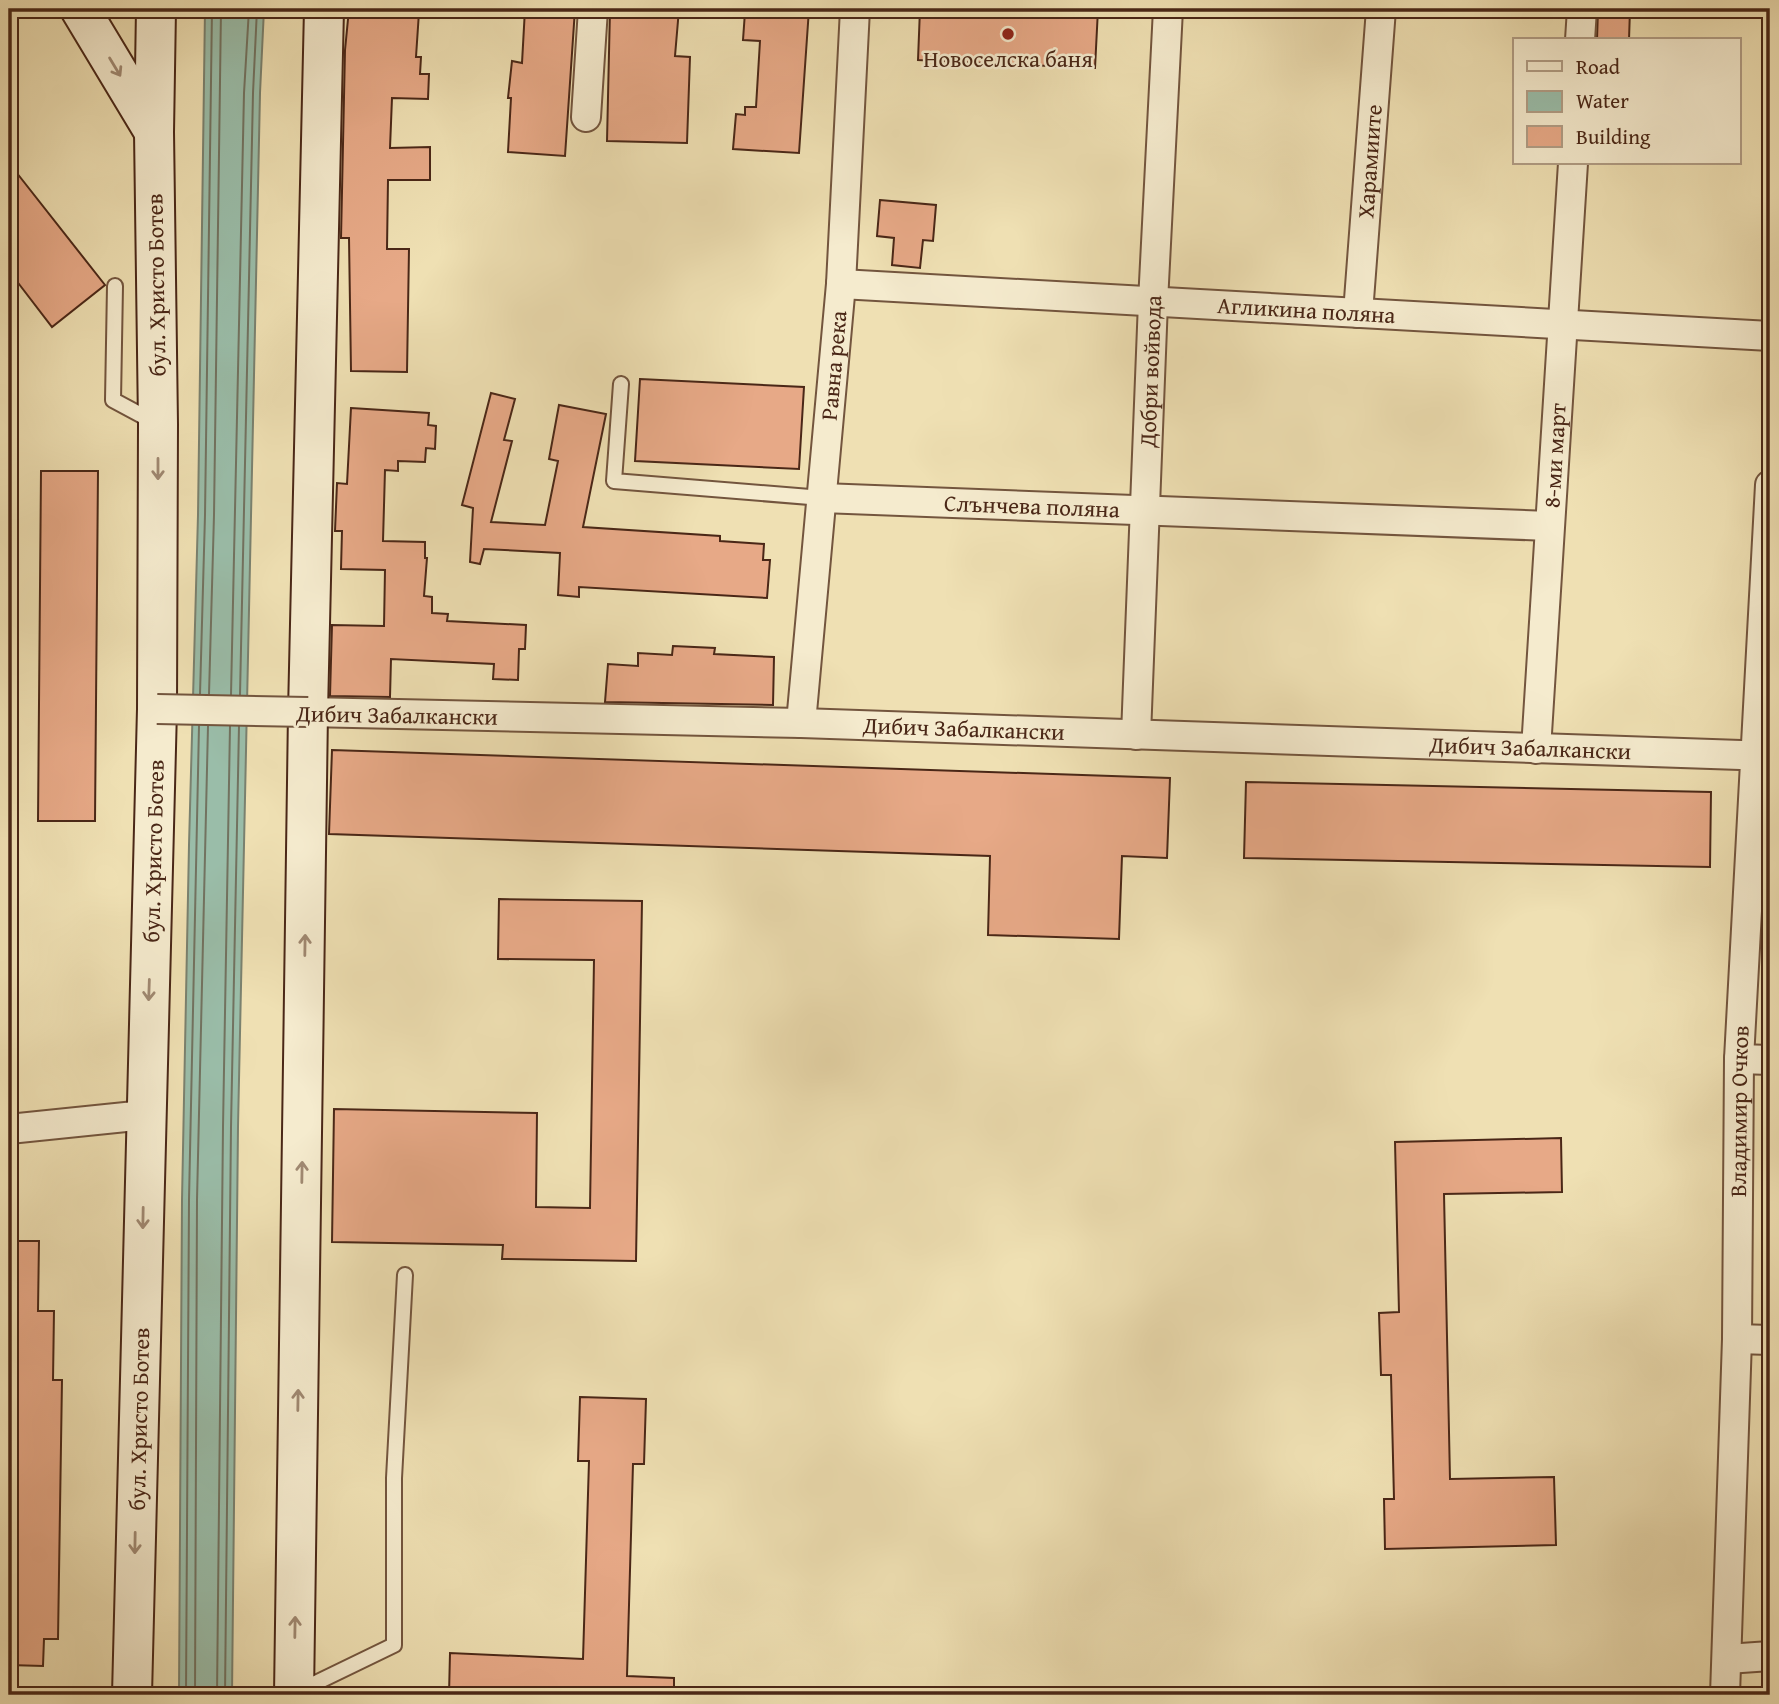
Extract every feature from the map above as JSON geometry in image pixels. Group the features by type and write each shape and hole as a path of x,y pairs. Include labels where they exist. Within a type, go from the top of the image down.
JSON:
{"main road":[{"path":"79,9 154,132"},
{"name":"бул. Христо Ботев","path":"132,1695 157,709 158,424 154,132 156,9"},
{"path":"294,1694 309,712 324,9"}],"street":[{"path":"586,117 593,9"},
{"name":"Равна река","path":"801,723 841,284 855,9"},
{"name":"Добри войвода","path":"1136,735 1168,9"},
{"name":"Харамиите","path":"1358,313 1381,9"},
{"path":"1580,38 1582,9"},
{"name":"8-ми март","path":"1536,749 1573,164"},
{"name":"Агликина поляна","path":"841,284 1770,336"},
{"name":"Владимир Очков","path":"1725,1695 1737,1339 1739,1059 1763,756 1770,485"},
{"name":"Слънчева поляна","path":"822,498 1549,526"},
{"name":"Дибич Забалкански","path":"157,709 801,723 1763,756"},
{"path":"1739,1059 1770,1060"},
{"path":"9,1129 145,1115"},
{"path":"1737,1339 1770,1340"},
{"path":"1727,1659 1770,1656"}],"lane":[{"path":"115,286 113,400 158,424"},
{"name":"Слънчева поляна","path":"621,384 614,481 822,498"},
{"path":"294,1694 394,1645 394,1478 405,1275"}],"water":[{"path":"205,9 264,9 238,1127 232,1695 179,1695 182,1200 198,515"}],"building":[{"path":"349,9 419,12 416,57 421,57 420,74 429,74 428,99 392,98 390,148 430,147 430,180 388,180 387,249 409,249 407,372 351,371 349,238 341,238 345,50"},
{"path":"525,9 575,9 565,156 508,152 511,98 508,98 512,61 522,63"},
{"path":"610,9 679,9 675,56 690,57 687,143 607,141"},
{"path":"755,9 809,9 799,153 733,149 736,114 745,115 745,107 756,107 760,41 743,40 745,12 755,13"},
{"name":"Новоселска баня","path":"920,9 1098,9 1095,68 918,60"},
{"path":"1598,9 1630,9 1629,38 1597,38"},
{"path":"9,163 105,285 52,327 9,271"},
{"path":"880,200 936,205 933,241 923,240 920,268 892,265 894,238 877,236"},
{"path":"640,379 804,387 799,469 635,461"},
{"path":"491,393 515,399 504,440 512,441 491,522 545,525 558,461 549,459 559,405 606,414 583,527 720,536 720,541 764,544 763,560 770,560 767,598 579,587 579,597 558,595 560,553 484,549 480,564 470,562 473,508 462,505"},
{"path":"351,408 429,413 428,425 436,426 435,449 426,448 425,462 398,461 398,471 385,470 383,541 425,542 427,558 424,596 432,597 432,613 448,614 447,621 526,625 525,649 519,649 518,680 493,679 494,664 391,659 390,697 330,696 332,625 384,626 385,570 341,569 342,531 335,531 337,483 347,484"},
{"path":"41,471 98,471 95,821 38,821"},
{"path":"673,646 715,648 714,654 774,657 773,705 605,702 608,664 638,666 638,653 672,655"},
{"path":"332,750 1170,778 1167,858 1122,856 1119,939 988,935 990,856 329,834"},
{"path":"1246,782 1711,792 1710,867 1244,858"},
{"path":"499,899 642,901 636,1261 502,1259 503,1245 332,1242 334,1109 537,1113 536,1207 590,1208 594,960 498,959"},
{"path":"1561,1138 1562,1192 1444,1194 1450,1479 1554,1477 1556,1545 1385,1549 1384,1499 1394,1499 1391,1375 1381,1375 1379,1313 1399,1312 1395,1142"},
{"path":"9,1241 39,1241 38,1311 54,1311 53,1380 62,1380 58,1639 44,1639 43,1666 9,1665 15,1378 10,1378"},
{"path":"580,1397 646,1399 644,1464 633,1464 627,1676 674,1678 674,1695 449,1695 450,1653 583,1659 589,1461 578,1461"}],"place":[{"name":"Новоселска баня","path":"1008,34"}]}
